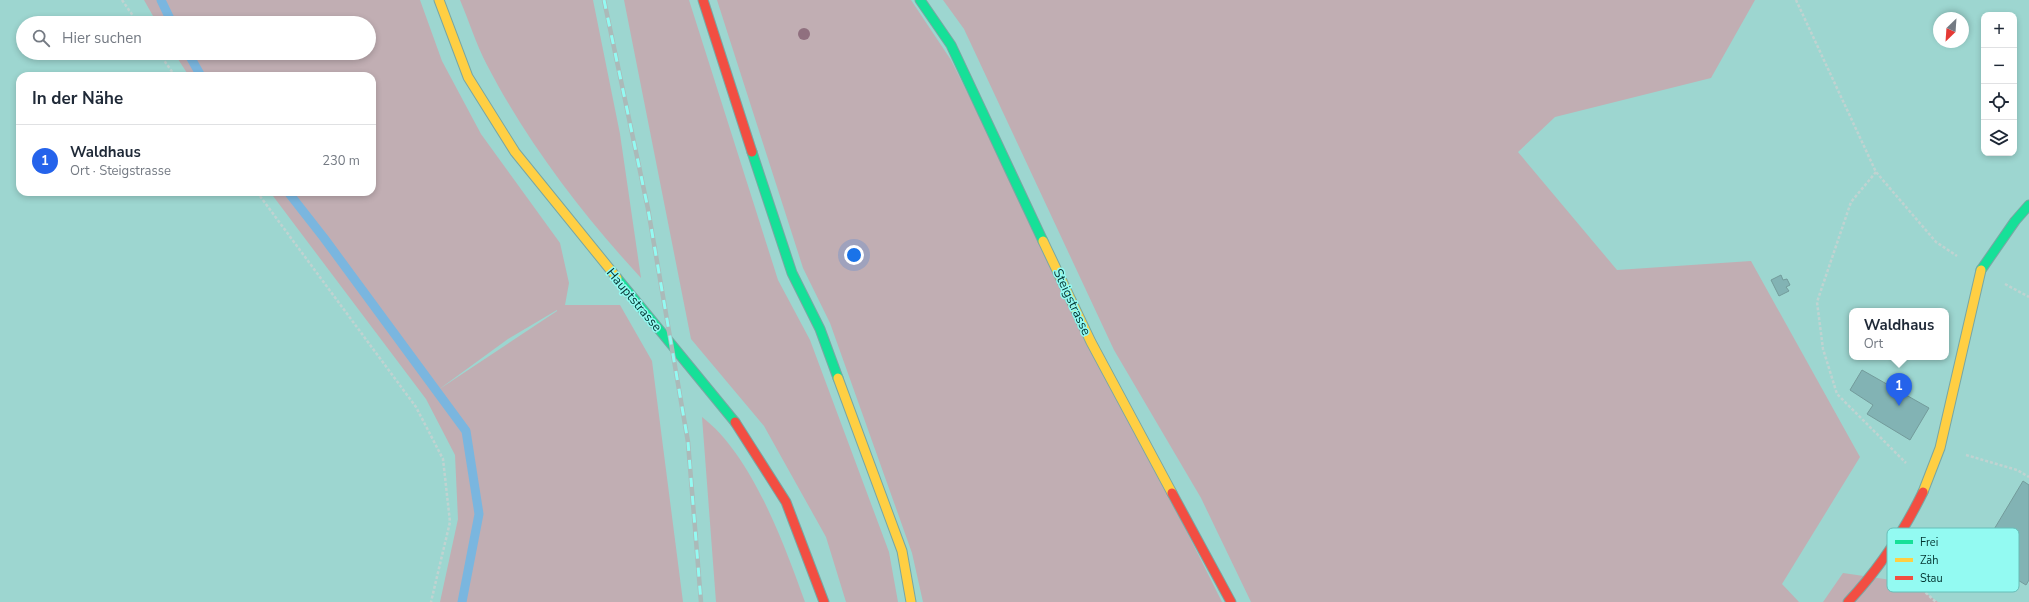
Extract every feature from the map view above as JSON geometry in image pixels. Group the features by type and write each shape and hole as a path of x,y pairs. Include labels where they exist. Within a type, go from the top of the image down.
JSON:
{"street":[{"name":"Hauptstrasse","path":"438,0 468,77 515,152 571,223 729,413 786,502 824,602"},
{"path":"703,0 792,273 820,329 902,551 911,602"},
{"name":"Steigstrasse","path":"920,0 951,45 1091,342 1230,602"},
{"path":"1903,528 1931,475 1940,448 1980,272 2029,205"},
{"path":"1848,602 1887,558"}],"path":[{"path":"122,0 133,16"},
{"path":"1796,0 1876,172 1936,242 1980,272 2029,297"},
{"path":"164,60 171,72"},
{"path":"1876,172 1850,202 1817,302 1822,349 1837,394 1907,464 1931,475"},
{"path":"260,196 416,407 443,459 450,522 431,602"},
{"path":"1940,448 2017,470 2029,477"},
{"path":"1925,592 1936,602"}],"shaded area":[{"path":"144,0 420,0 442,61 481,134 560,243 569,283 565,305 620,305 652,361 683,602 440,602 458,519 455,455 426,399 273,196 376,196 376,72 186,72 179,60 376,60 376,16 153,16","holes":["557,310 557,311 438,390 508,339"]},
{"path":"460,0 593,0 620,134 641,278 577,203 520,122 483,57"},
{"path":"624,0 689,0 778,280 810,340 889,552 898,602 846,602 826,537 764,426 691,339"},
{"path":"717,0 911,0 951,60 1222,602 923,602 912,553 830,323 803,268"},
{"path":"943,0 1755,0 1711,78 1555,117 1518,152 1617,270 1751,261 1860,457 1782,584 1799,602 1251,602 1201,498 1114,350 964,29"},
{"path":"702,417 720,433 751,477 776,528 805,602 716,602"},
{"path":"1843,573 1887,579 1887,592 1924,592 1938,602 1823,602"}],"building":[{"path":"1781,275 1783,280 1787,279 1790,285 1786,287 1789,291 1779,296 1771,280"},
{"path":"1862,370 1929,408 1910,440 1867,414 1873,405 1850,390"},
{"path":"2023,481 2029,485 2029,580 2026,585 2019,581 2019,528 1995,528"}],"waterway":[{"path":"161,0 169,16"},
{"path":"192,60 199,72"},
{"path":"291,196 324,238 466,431 479,514 462,602"}],"railway":[{"path":"604,0 648,209 688,442 701,602"}],"traffic: fast":[{"path":"920,0 951,45 1043,241"},
{"path":"752,152 792,273 820,329 838,378"},
{"path":"1981,270 2015,221 2029,205"},
{"path":"617,278 735,422"}],"traffic: slow":[{"path":"439,0 468,77 515,152 617,278"},
{"path":"1043,241 1091,342 1172,493"},
{"path":"1923,492 1940,448 1981,270"},
{"path":"838,378 902,551 911,602"}],"traffic: jam":[{"path":"703,0 752,152"},
{"path":"735,422 786,502 824,602"},
{"path":"1904,528 1923,492"},
{"path":"1172,493 1231,602"},
{"path":"1848,602 1870,577 1887,554"}],"place":[{"name":"Waldhaus","path":"1899,406"}]}
